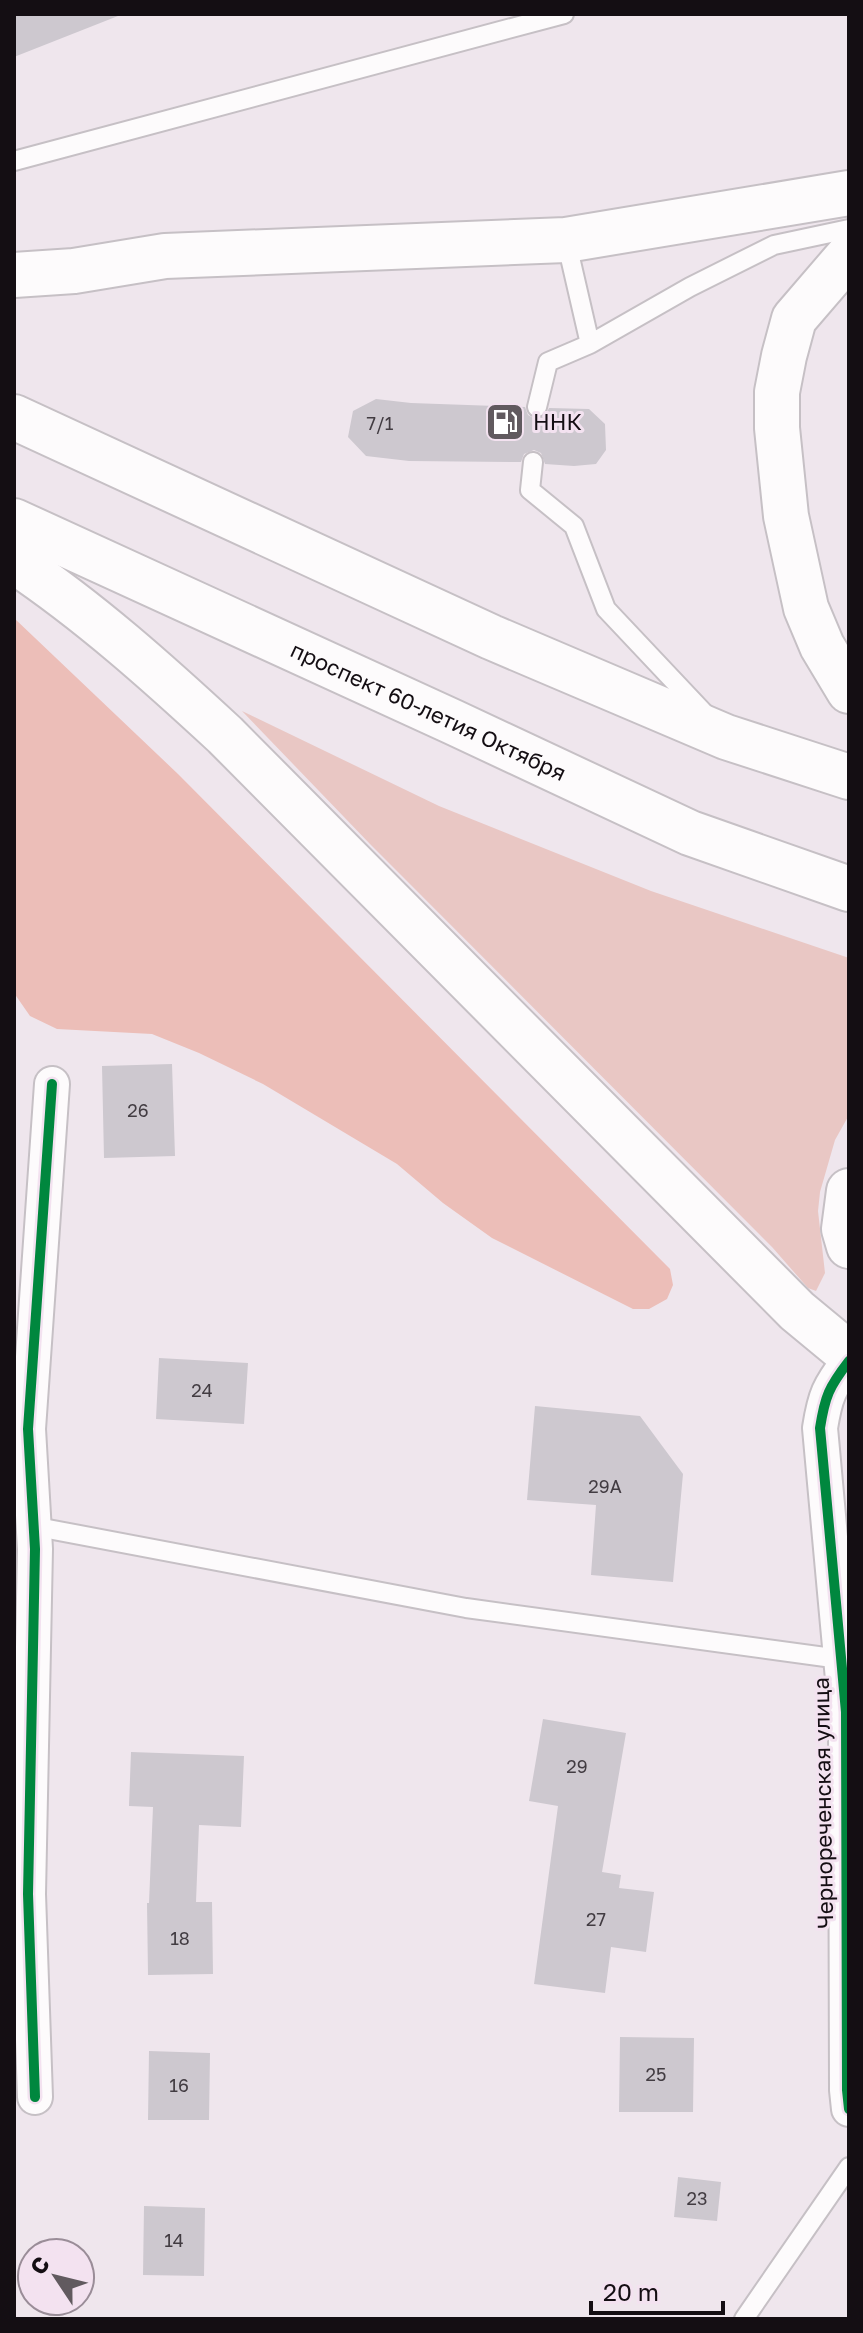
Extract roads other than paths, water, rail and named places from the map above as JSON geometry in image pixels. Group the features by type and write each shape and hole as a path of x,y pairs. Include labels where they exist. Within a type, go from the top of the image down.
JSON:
{"highway":[{"path":"14,275 74,271 165,256 566,240 849,193"},
{"path":"849,255 794,319 777,392 777,428 786,516 806,608 822,646 849,691"},
{"path":"14,417 491,637 726,737 849,777"},
{"name":"проспект 60-летия Октября","path":"14,521 690,833 849,889"},
{"path":"14,561 135,652 225,735 797,1311 849,1354"},
{"path":"849,1191 844,1229 849,1246"}],"street":[{"path":"35,2097 28,1894 35,1549 21,1429 52,1084"},
{"name":"Чернореченская улица","path":"849,1361 825,1398 820,1428 846,1712 849,2109"}],"lane":[{"path":"14,161 564,14"},
{"path":"537,407 548,362 590,344 690,287 774,245 849,229"},
{"path":"566,240 590,344"},
{"path":"533,462 530,490 574,526 606,609 726,737"},
{"path":"32,1526 466,1608 840,1659"},
{"path":"744,2319 849,2167"}],"place":[{"name":"ННК","path":"505,422"}]}
